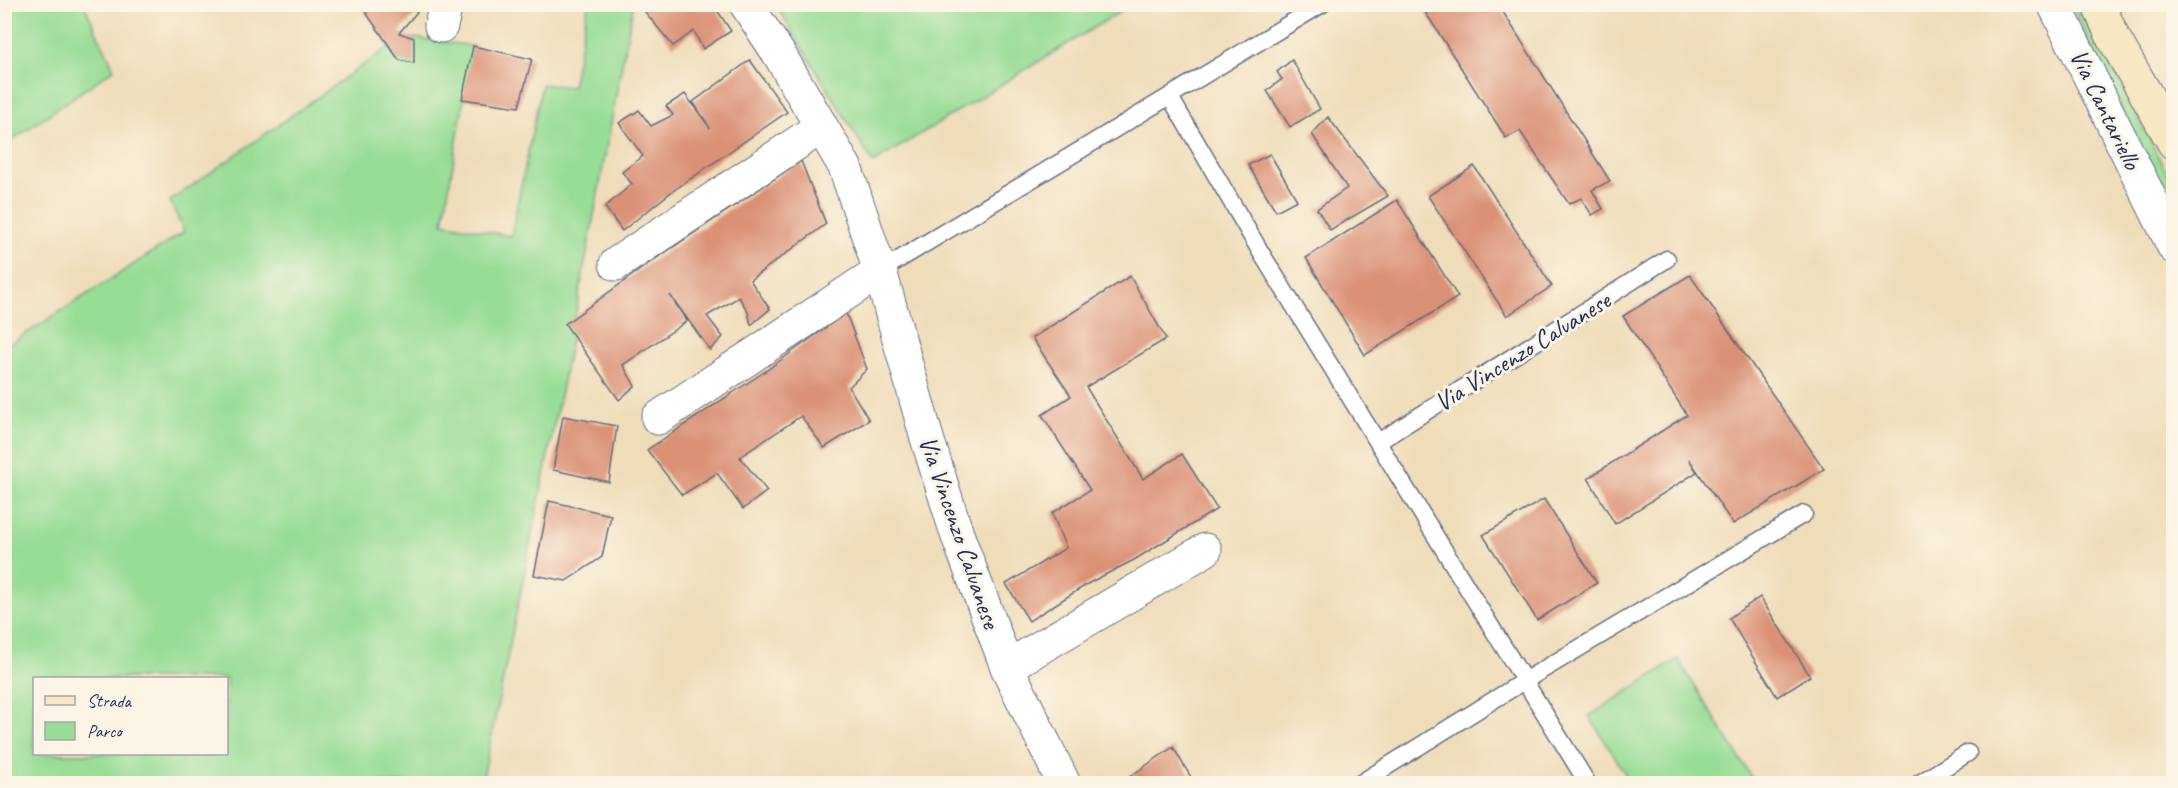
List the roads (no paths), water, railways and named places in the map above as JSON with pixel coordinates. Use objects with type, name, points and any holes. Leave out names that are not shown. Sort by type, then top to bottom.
[{"type":"main road","points":[[2098,4],[2113,38],[2174,142]]},
{"type":"street","name":"Via Vincenzo Calvanese","points":[[746,4],[779,54],[845,167],[880,271],[926,435],[954,523],[1007,667],[1065,783]]},
{"type":"street","name":"Via Cantariello","points":[[2054,4],[2174,247]]},
{"type":"street","points":[[616,264],[821,127]]},
{"type":"street","points":[[658,418],[880,271]]},
{"type":"street","points":[[1007,667],[1205,550]]},
{"type":"lane","points":[[880,271],[1322,4]]},
{"type":"lane","points":[[1170,97],[1263,256],[1588,783]]},
{"type":"lane","name":"Via Vincenzo Calvanese","points":[[1378,442],[1667,260]]},
{"type":"lane","points":[[1359,783],[1524,681],[1804,514]]},
{"type":"lane","points":[[1918,783],[1968,753]]}]
